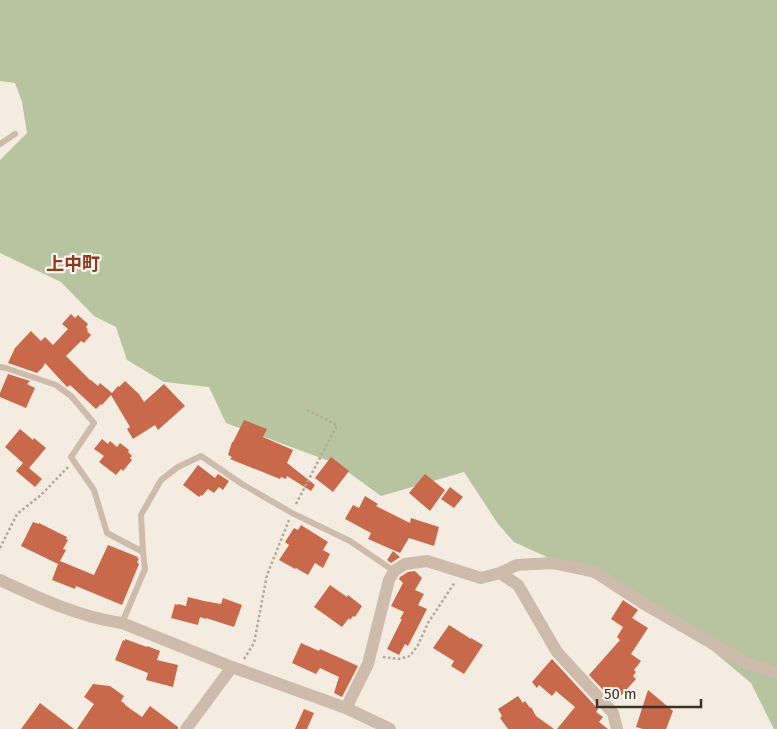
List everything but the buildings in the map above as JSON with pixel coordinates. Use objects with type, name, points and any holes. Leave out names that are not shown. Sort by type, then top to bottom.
[{"type":"street","points":[[346,708],[368,664],[389,580],[394,571],[405,564],[427,561],[481,578],[500,573],[517,565],[552,563],[595,572],[641,602],[746,663],[777,673]]},
{"type":"street","points":[[500,573],[518,585],[557,652],[614,713],[617,729]]},
{"type":"street","points":[[0,580],[56,606],[108,621],[122,623],[235,668],[346,708],[390,729]]},
{"type":"street","points":[[186,729],[235,668]]},
{"type":"lane","points":[[0,144],[15,134]]},
{"type":"lane","points":[[0,367],[56,385],[71,396],[94,423],[71,457],[94,490],[107,533],[143,552]]},
{"type":"lane","points":[[122,623],[145,570],[141,515],[161,480],[178,467],[201,456],[242,484],[292,513],[350,540],[394,571]]},
{"type":"path","points":[[235,668],[254,642],[267,575],[292,513],[337,425],[307,410]]},
{"type":"path","points":[[0,548],[17,514],[41,495],[74,461]]},
{"type":"path","points":[[370,655],[399,660],[410,656],[461,572]]},
{"type":"green space","points":[[0,0],[777,0],[777,729],[774,729],[751,683],[665,611],[514,542],[498,524],[464,472],[381,496],[337,464],[226,423],[209,387],[164,382],[127,360],[116,327],[94,316],[61,282],[0,253],[0,160],[27,133],[22,102],[15,83],[0,81]]},
{"type":"district","name":"上中町","points":[[73,264]]}]
